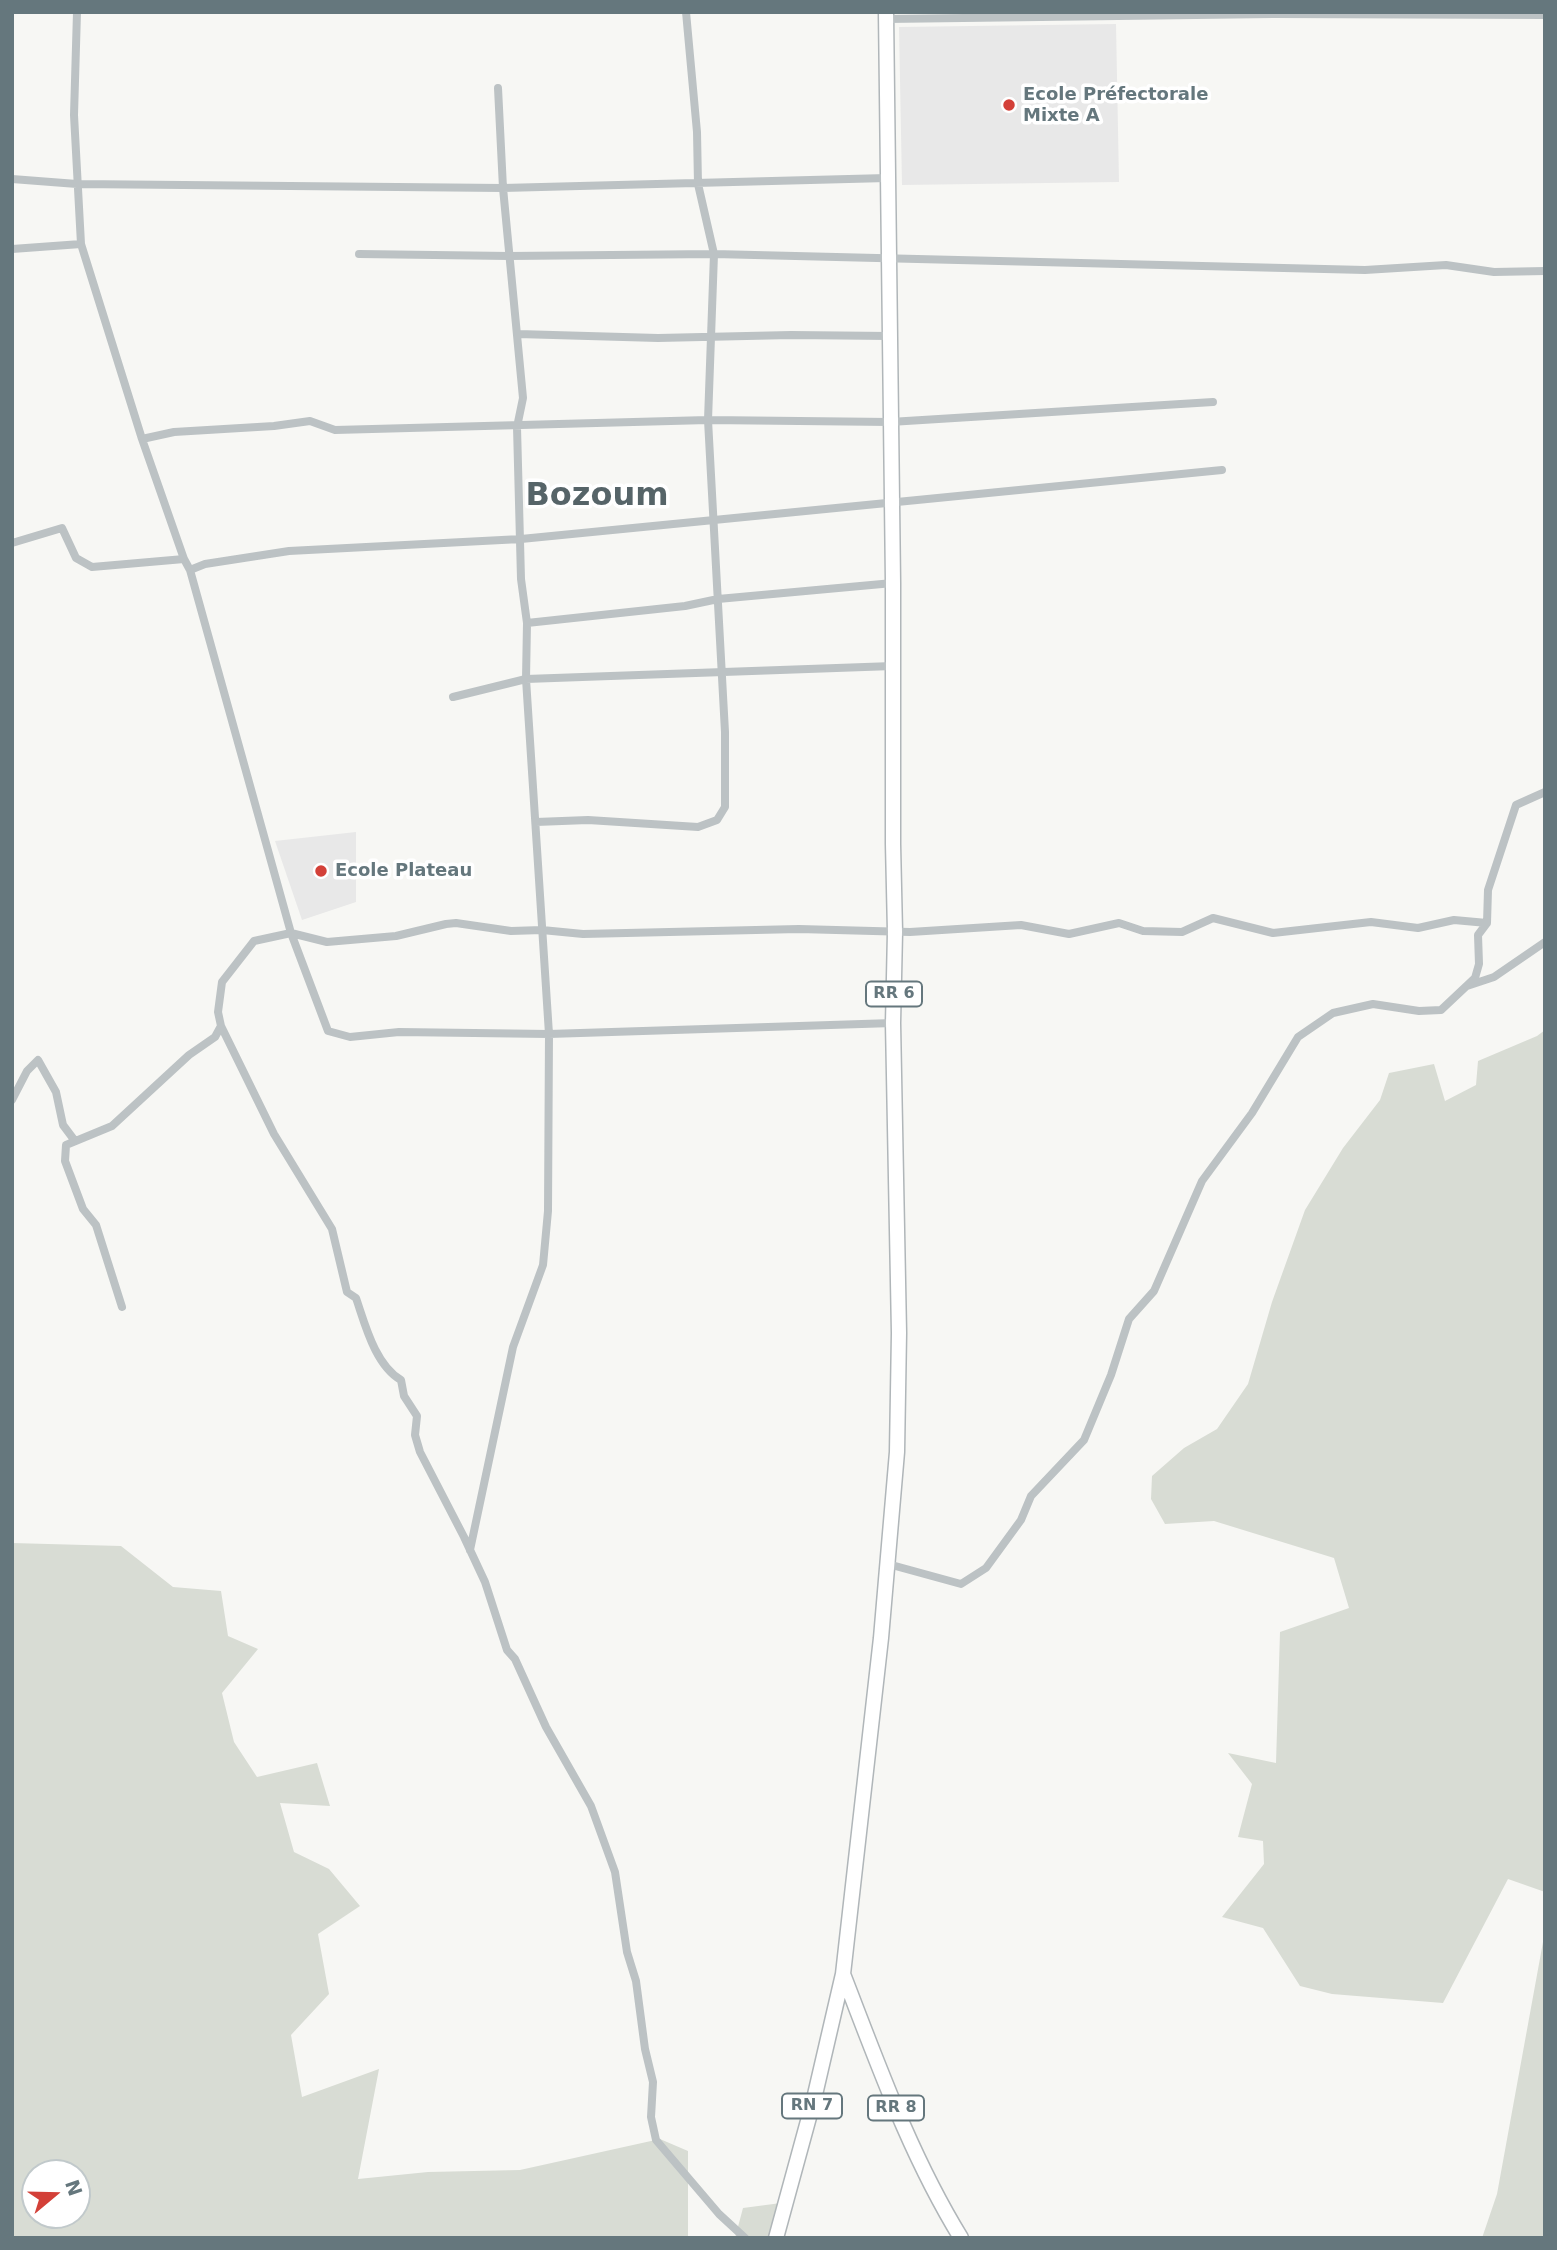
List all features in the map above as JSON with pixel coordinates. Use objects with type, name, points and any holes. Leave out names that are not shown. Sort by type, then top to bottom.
[{"type":"main road","name":"RR 6","points":[[843,1974],[888,1564],[897,1452],[899,1334],[893,1023],[893,583],[886,15]]},
{"type":"main road","name":"RN 7","points":[[776,2238],[814,2099],[843,1974]]},
{"type":"main road","name":"RR 8","points":[[843,1974],[912,2149],[942,2208],[961,2238]]},
{"type":"street","points":[[77,12],[74,115],[81,244],[142,439],[190,570],[291,933],[328,1031],[349,1037],[399,1032],[549,1034],[893,1023]]},
{"type":"street","points":[[536,822],[588,820],[698,827],[717,820],[725,807],[722,673],[708,420],[714,254],[698,184],[697,132],[686,12]]},
{"type":"street","points":[[886,15],[1545,15]]},
{"type":"street","points":[[470,1550],[513,1347],[539,1277],[545,1251],[550,1129],[549,1034],[526,679],[527,623],[521,579],[517,427],[523,398],[503,188],[498,88]]},
{"type":"street","points":[[12,179],[77,184],[503,188],[887,178]]},
{"type":"street","points":[[12,249],[81,244]]},
{"type":"street","points":[[359,254],[714,254],[1365,270],[1446,265],[1494,272],[1545,271]]},
{"type":"street","points":[[518,334],[658,338],[712,335],[890,336]]},
{"type":"street","points":[[142,439],[174,432],[310,421],[335,430],[708,420],[890,422],[1213,402]]},
{"type":"street","points":[[190,570],[205,564],[289,551],[521,540],[1222,470]]},
{"type":"street","points":[[12,543],[62,528],[76,558],[92,567],[184,559]]},
{"type":"street","points":[[527,623],[685,606],[718,599],[893,583]]},
{"type":"street","points":[[453,697],[526,679],[893,666]]},
{"type":"street","points":[[888,1564],[961,1584],[986,1567],[1021,1520],[1031,1496],[1084,1440],[1111,1375],[1129,1319],[1154,1291],[1202,1181],[1252,1113],[1298,1037],[1333,1013],[1373,1004],[1419,1011],[1441,1010],[1475,978],[1479,964],[1478,935],[1487,923],[1488,890],[1516,805],[1545,792]]},
{"type":"street","points":[[745,2238],[719,2214],[656,2140],[651,2117],[653,2082],[645,2049],[636,1981],[627,1952],[615,1872],[590,1806],[546,1727],[516,1658],[507,1650],[485,1582],[420,1452],[415,1434],[417,1416],[404,1396],[401,1380],[394,1376],[381,1359],[367,1335],[356,1298],[347,1292],[332,1229],[274,1134],[221,1026],[218,1012],[222,982],[254,941],[291,933],[327,942],[396,936],[446,924],[469,924],[511,931],[542,930],[583,934],[799,929],[895,932],[1021,925],[1069,934],[1119,923],[1143,932],[1182,932],[1213,918],[1273,933],[1371,922],[1418,929],[1454,920],[1487,923]]},
{"type":"street","points":[[1464,987],[1494,977],[1545,942]]},
{"type":"street","points":[[122,1307],[96,1226],[83,1209],[65,1161],[66,1145],[112,1126],[189,1055],[215,1037],[221,1026]]},
{"type":"street","points":[[12,1100],[27,1071],[38,1059],[56,1092],[63,1125],[75,1142]]},
{"type":"shaded area","name":"Ecole Préfectorale Mixte A","points":[[1116,24],[1119,182],[902,185],[899,27]]},
{"type":"shaded area","name":"Ecole Plateau","points":[[356,832],[356,902],[302,920],[275,841]]},
{"type":"shaded area","points":[[1545,1030],[1545,1892],[1508,1879],[1443,2003],[1332,1994],[1300,1986],[1263,1928],[1222,1917],[1264,1864],[1263,1841],[1238,1837],[1252,1784],[1228,1753],[1276,1763],[1280,1632],[1349,1608],[1334,1558],[1214,1521],[1165,1524],[1151,1499],[1152,1476],[1184,1448],[1217,1429],[1248,1384],[1272,1302],[1305,1210],[1343,1148],[1380,1100],[1389,1073],[1434,1064],[1445,1101],[1476,1085],[1478,1061]]},
{"type":"shaded area","points":[[12,1543],[121,1546],[173,1587],[221,1591],[228,1636],[258,1649],[222,1693],[234,1742],[257,1777],[317,1763],[330,1806],[280,1803],[294,1852],[329,1869],[360,1906],[318,1934],[329,1994],[291,2035],[302,2097],[379,2069],[358,2179],[428,2172],[520,2170],[660,2139],[688,2151],[688,2238],[12,2238]]},
{"type":"shaded area","points":[[1545,1931],[1545,2238],[1482,2238],[1497,2194]]},
{"type":"shaded area","points":[[781,2203],[780,2238],[735,2238],[743,2208]]},
{"type":"place","name":"Ecole Préfectorale Mixte A","points":[[1009,105]]},
{"type":"place","name":"Ecole Plateau","points":[[321,871]]},
{"type":"district","name":"Bozoum","points":[[597,497]]}]
